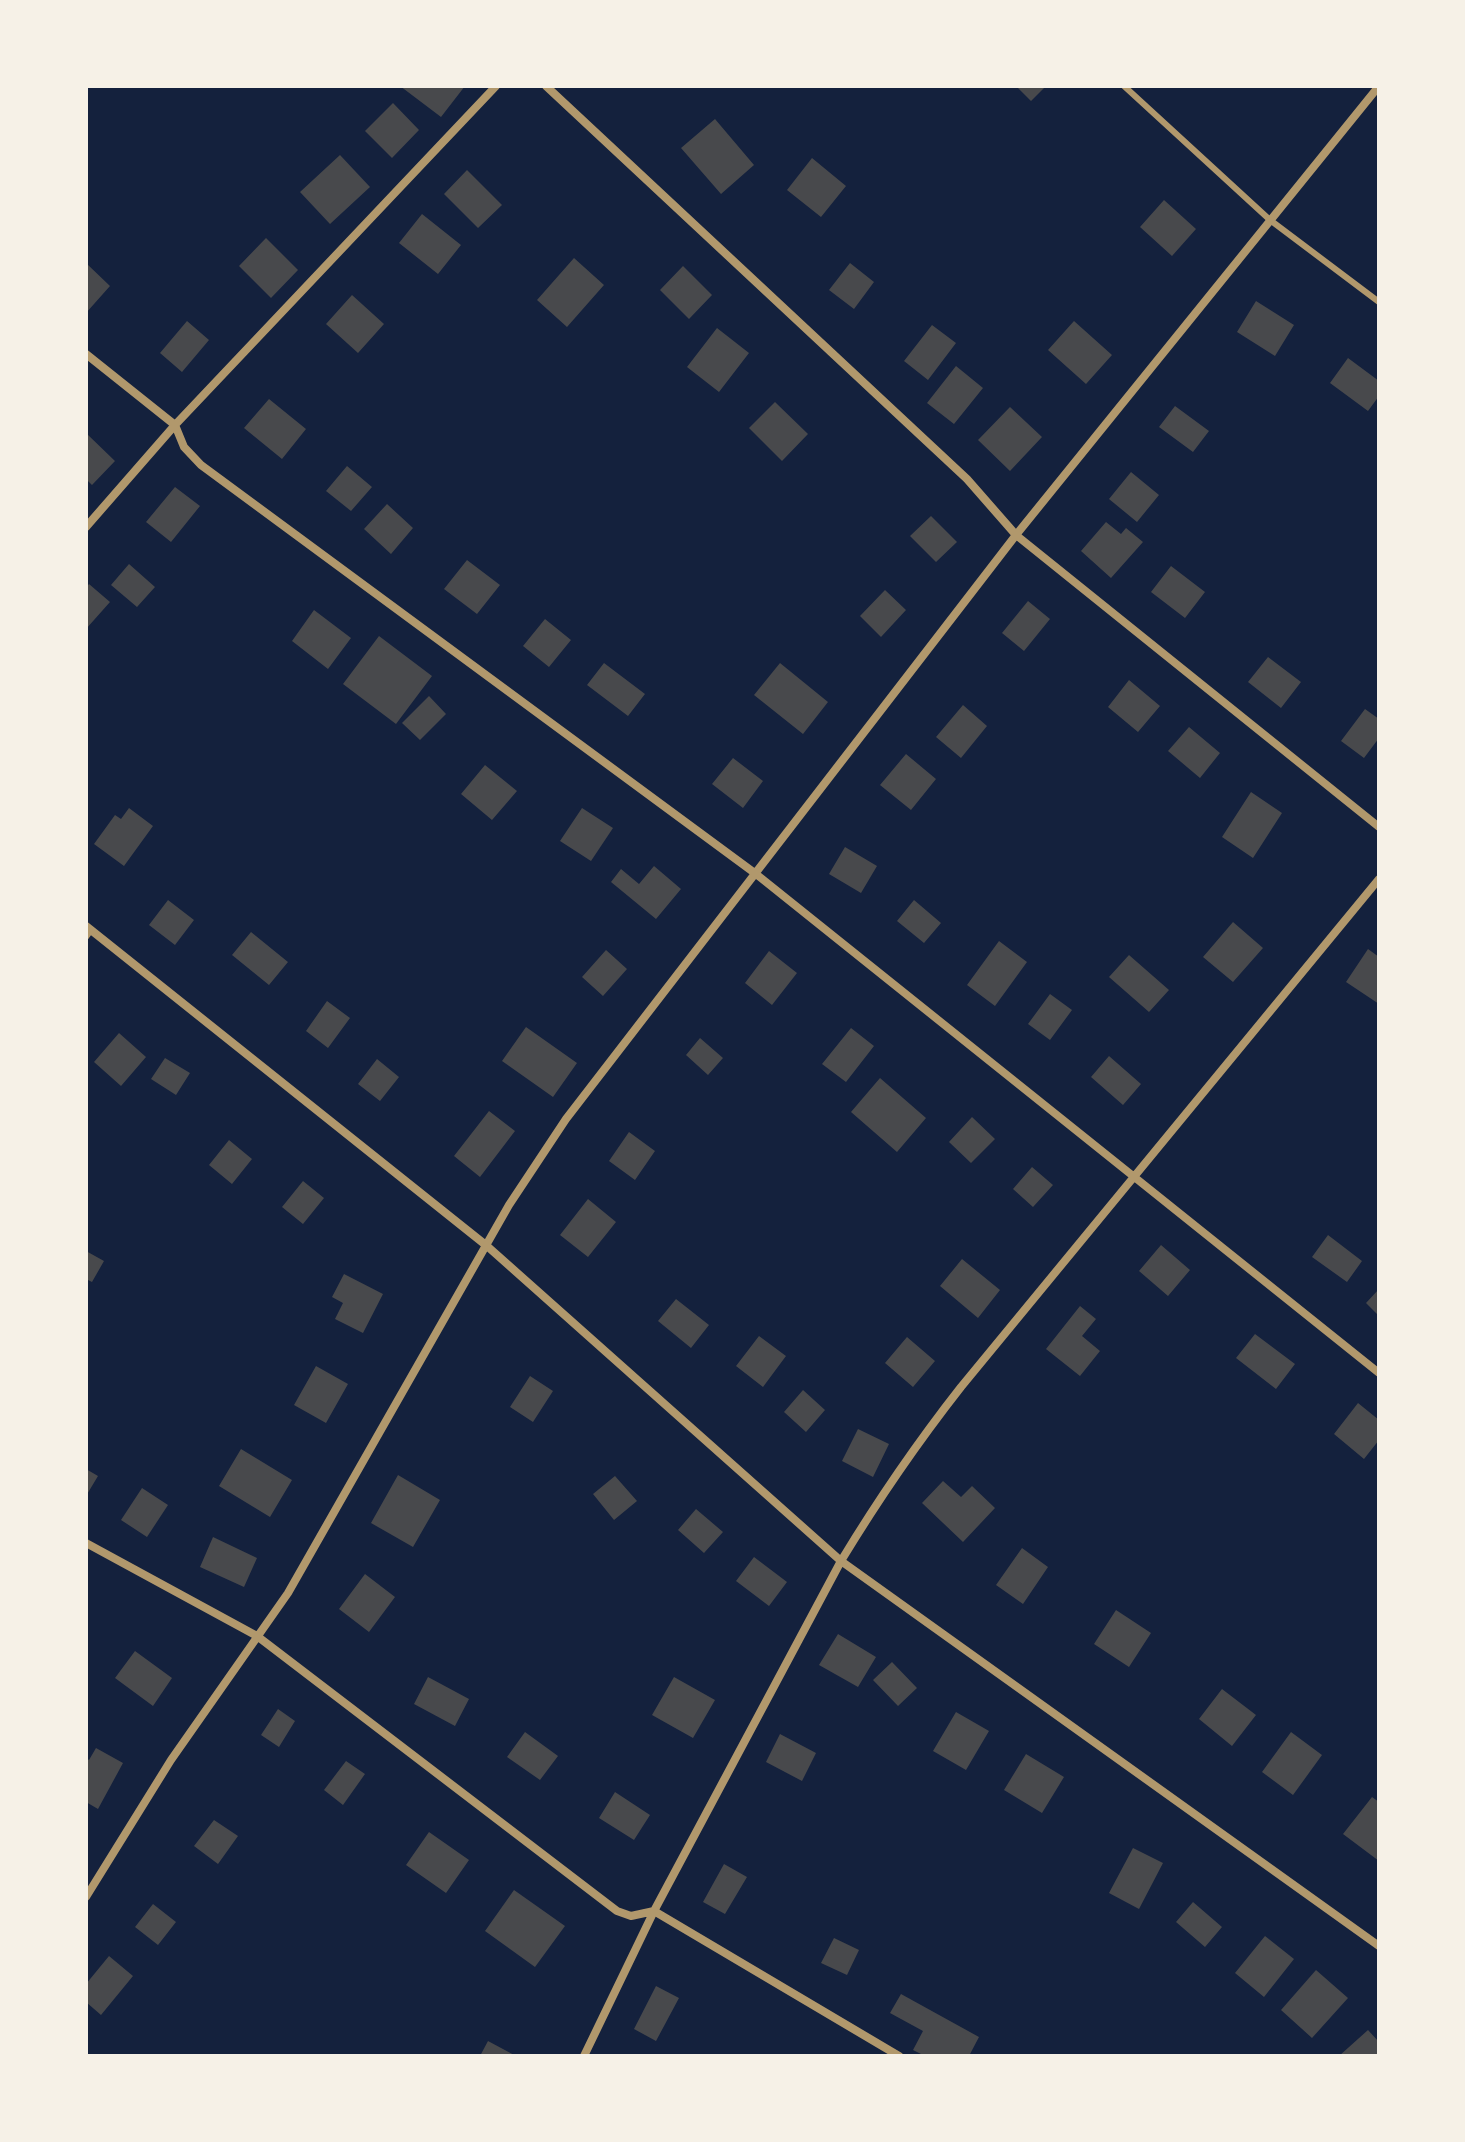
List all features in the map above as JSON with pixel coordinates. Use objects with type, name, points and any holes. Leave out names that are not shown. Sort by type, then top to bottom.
[{"type":"street","points":[[86,527],[175,425],[496,86]]},
{"type":"street","points":[[546,86],[967,479],[1016,535],[1379,827]]},
{"type":"street","points":[[86,1897],[171,1760],[288,1593],[523,1183],[566,1119],[1016,535],[1379,86]]},
{"type":"street","points":[[86,354],[175,425],[184,447],[201,465],[756,874],[1379,1373]]},
{"type":"street","points":[[584,2056],[654,1911],[841,1561],[871,1511],[929,1428],[1132,1176],[1379,879]]},
{"type":"street","points":[[88,931],[487,1246],[841,1561],[1379,1946]]},
{"type":"street","points":[[86,1543],[257,1636],[617,1911],[631,1916],[654,1911],[899,2056]]},
{"type":"lane","points":[[1124,86],[1270,220],[1379,302]]},
{"type":"building","points":[[400,86],[465,86],[441,117]]},
{"type":"building","points":[[1016,86],[1046,86],[1031,101]]},
{"type":"building","points":[[393,103],[419,130],[392,158],[365,131]]},
{"type":"building","points":[[715,119],[754,165],[721,194],[681,148]]},
{"type":"building","points":[[340,155],[370,187],[330,224],[300,192]]},
{"type":"building","points":[[812,158],[846,186],[821,217],[787,190]]},
{"type":"building","points":[[467,170],[502,205],[478,228],[444,194]]},
{"type":"building","points":[[1164,200],[1196,229],[1172,256],[1140,227]]},
{"type":"building","points":[[422,214],[461,245],[438,274],[399,243]]},
{"type":"building","points":[[266,238],[298,270],[271,298],[239,266]]},
{"type":"building","points":[[574,258],[604,285],[567,327],[537,300]]},
{"type":"building","points":[[86,263],[110,286],[86,313]]},
{"type":"building","points":[[850,263],[874,282],[854,309],[829,290]]},
{"type":"building","points":[[683,266],[712,295],[689,319],[660,290]]},
{"type":"building","points":[[352,295],[384,324],[358,353],[326,324]]},
{"type":"building","points":[[1256,301],[1294,325],[1275,356],[1237,332]]},
{"type":"building","points":[[187,321],[209,340],[182,372],[160,353]]},
{"type":"building","points":[[1074,321],[1112,355],[1086,384],[1048,350]]},
{"type":"building","points":[[932,325],[956,343],[928,380],[904,361]]},
{"type":"building","points":[[717,328],[749,353],[719,392],[687,367]]},
{"type":"building","points":[[1348,358],[1379,381],[1379,396],[1368,411],[1330,383]]},
{"type":"building","points":[[956,366],[983,388],[954,424],[927,403]]},
{"type":"building","points":[[269,399],[306,429],[282,459],[244,428]]},
{"type":"building","points":[[775,402],[808,434],[782,461],[749,428]]},
{"type":"building","points":[[1175,406],[1209,431],[1193,452],[1159,427]]},
{"type":"building","points":[[1010,407],[1042,437],[1010,471],[978,440]]},
{"type":"building","points":[[86,433],[115,461],[92,485],[86,479]]},
{"type":"building","points":[[347,466],[372,487],[351,511],[326,491]]},
{"type":"building","points":[[1131,472],[1159,495],[1137,522],[1109,499]]},
{"type":"building","points":[[175,487],[200,506],[171,542],[146,522]]},
{"type":"building","points":[[387,504],[413,528],[391,554],[364,529]]},
{"type":"building","points":[[931,516],[957,542],[936,562],[910,536]]},
{"type":"building","points":[[1106,522],[1121,534],[1126,528],[1143,542],[1111,578],[1081,551]]},
{"type":"building","points":[[467,560],[500,585],[477,614],[444,589]]},
{"type":"building","points":[[129,564],[155,587],[137,607],[111,585]]},
{"type":"building","points":[[1171,566],[1205,592],[1185,618],[1151,592]]},
{"type":"building","points":[[89,584],[110,602],[86,629],[86,588]]},
{"type":"building","points":[[885,590],[906,610],[881,637],[860,616]]},
{"type":"building","points":[[1028,601],[1050,619],[1024,651],[1002,633]]},
{"type":"building","points":[[314,610],[351,638],[328,669],[292,641]]},
{"type":"building","points":[[545,619],[571,640],[549,667],[523,646]]},
{"type":"building","points":[[379,636],[432,676],[396,724],[343,684]]},
{"type":"building","points":[[1268,657],[1301,682],[1281,708],[1248,682]]},
{"type":"building","points":[[604,663],[645,694],[628,716],[587,685]]},
{"type":"building","points":[[780,663],[828,702],[803,734],[754,695]]},
{"type":"building","points":[[1129,680],[1160,706],[1138,732],[1108,707]]},
{"type":"building","points":[[429,696],[446,714],[420,740],[402,723]]},
{"type":"building","points":[[963,705],[987,726],[961,758],[936,737]]},
{"type":"building","points":[[1365,709],[1379,719],[1379,738],[1364,758],[1341,741]]},
{"type":"building","points":[[1189,727],[1220,753],[1200,778],[1168,751]]},
{"type":"building","points":[[906,754],[936,779],[911,810],[880,785]]},
{"type":"building","points":[[733,758],[763,781],[743,808],[712,784]]},
{"type":"building","points":[[485,765],[517,791],[492,820],[461,794]]},
{"type":"building","points":[[1251,792],[1282,813],[1253,858],[1222,837]]},
{"type":"building","points":[[129,808],[153,826],[124,866],[94,844],[115,815],[121,819]]},
{"type":"building","points":[[582,808],[613,828],[591,861],[560,841]]},
{"type":"building","points":[[845,847],[877,866],[861,893],[829,874]]},
{"type":"building","points":[[654,866],[681,889],[656,919],[611,882],[621,869],[639,884]]},
{"type":"building","points":[[168,900],[194,920],[175,945],[149,925]]},
{"type":"building","points":[[914,900],[941,923],[924,943],[897,921]]},
{"type":"building","points":[[1233,922],[1263,948],[1233,982],[1203,957]]},
{"type":"building","points":[[251,932],[288,962],[269,985],[232,955]]},
{"type":"building","points":[[999,941],[1027,962],[995,1006],[967,985]]},
{"type":"building","points":[[1368,949],[1379,957],[1379,1004],[1346,982]]},
{"type":"building","points":[[606,950],[627,969],[603,996],[582,977]]},
{"type":"building","points":[[769,951],[797,973],[772,1005],[745,983]]},
{"type":"building","points":[[1129,955],[1169,990],[1149,1012],[1109,977]]},
{"type":"building","points":[[1050,994],[1072,1010],[1050,1040],[1028,1024]]},
{"type":"building","points":[[327,1001],[350,1018],[328,1048],[306,1031]]},
{"type":"building","points":[[526,1027],[577,1063],[553,1097],[502,1061]]},
{"type":"building","points":[[851,1028],[874,1046],[846,1082],[822,1064]]},
{"type":"building","points":[[119,1033],[146,1057],[121,1086],[94,1062]]},
{"type":"building","points":[[700,1038],[723,1058],[708,1075],[686,1055]]},
{"type":"building","points":[[1109,1056],[1141,1084],[1123,1105],[1091,1077]]},
{"type":"building","points":[[165,1058],[190,1073],[176,1095],[151,1079]]},
{"type":"building","points":[[377,1059],[399,1077],[380,1101],[358,1084]]},
{"type":"building","points":[[880,1078],[926,1118],[897,1152],[851,1112]]},
{"type":"building","points":[[489,1111],[515,1131],[480,1177],[454,1156]]},
{"type":"building","points":[[972,1117],[995,1139],[971,1163],[949,1142]]},
{"type":"building","points":[[629,1132],[655,1151],[635,1180],[609,1161]]},
{"type":"building","points":[[229,1140],[252,1159],[232,1184],[209,1165]]},
{"type":"building","points":[[1032,1167],[1053,1185],[1033,1207],[1013,1189]]},
{"type":"building","points":[[303,1181],[324,1198],[303,1224],[282,1207]]},
{"type":"building","points":[[588,1199],[616,1222],[588,1257],[560,1235]]},
{"type":"building","points":[[1328,1235],[1362,1261],[1347,1282],[1312,1257]]},
{"type":"building","points":[[1161,1245],[1190,1270],[1168,1296],[1139,1271]]},
{"type":"building","points":[[86,1251],[104,1261],[92,1282],[86,1279]]},
{"type":"building","points":[[962,1259],[1000,1290],[978,1318],[940,1286]]},
{"type":"building","points":[[344,1274],[383,1294],[363,1333],[335,1319],[343,1303],[332,1297]]},
{"type":"building","points":[[1379,1289],[1379,1316],[1366,1303]]},
{"type":"building","points":[[676,1299],[709,1325],[691,1348],[658,1321]]},
{"type":"building","points":[[1080,1306],[1096,1319],[1082,1336],[1100,1351],[1080,1376],[1046,1349]]},
{"type":"building","points":[[1255,1334],[1295,1364],[1276,1389],[1236,1358]]},
{"type":"building","points":[[759,1336],[786,1356],[763,1387],[736,1366]]},
{"type":"building","points":[[907,1337],[935,1361],[913,1387],[885,1363]]},
{"type":"building","points":[[316,1366],[348,1384],[326,1423],[294,1405]]},
{"type":"building","points":[[530,1376],[553,1391],[533,1422],[510,1407]]},
{"type":"building","points":[[803,1390],[825,1410],[806,1432],[784,1412]]},
{"type":"building","points":[[1358,1403],[1379,1420],[1379,1440],[1364,1459],[1334,1434]]},
{"type":"building","points":[[858,1429],[889,1444],[873,1477],[842,1461]]},
{"type":"building","points":[[241,1449],[292,1480],[270,1517],[219,1486]]},
{"type":"building","points":[[86,1469],[98,1476],[86,1496]]},
{"type":"building","points":[[398,1475],[440,1500],[413,1547],[371,1523]]},
{"type":"building","points":[[615,1476],[637,1501],[614,1520],[593,1494]]},
{"type":"building","points":[[943,1481],[961,1497],[972,1486],[995,1508],[963,1542],[922,1503]]},
{"type":"building","points":[[142,1488],[168,1505],[147,1537],[121,1520]]},
{"type":"building","points":[[696,1509],[723,1532],[704,1553],[678,1530]]},
{"type":"building","points":[[213,1537],[257,1558],[244,1587],[200,1567]]},
{"type":"building","points":[[1022,1548],[1048,1567],[1023,1604],[996,1585]]},
{"type":"building","points":[[754,1557],[787,1582],[769,1606],[736,1581]]},
{"type":"building","points":[[365,1574],[395,1597],[369,1632],[339,1609]]},
{"type":"building","points":[[1116,1610],[1151,1633],[1129,1667],[1094,1644]]},
{"type":"building","points":[[838,1634],[876,1657],[858,1687],[819,1665]]},
{"type":"building","points":[[135,1651],[172,1678],[153,1706],[115,1678]]},
{"type":"building","points":[[892,1662],[917,1688],[898,1706],[873,1680]]},
{"type":"building","points":[[428,1677],[469,1699],[455,1726],[414,1704]]},
{"type":"building","points":[[674,1677],[715,1700],[693,1738],[652,1715]]},
{"type":"building","points":[[1222,1689],[1256,1715],[1232,1746],[1199,1719]]},
{"type":"building","points":[[278,1709],[295,1721],[279,1747],[261,1735]]},
{"type":"building","points":[[956,1712],[989,1731],[966,1770],[933,1751]]},
{"type":"building","points":[[525,1732],[558,1756],[540,1780],[507,1757]]},
{"type":"building","points":[[1291,1732],[1322,1755],[1293,1795],[1262,1772]]},
{"type":"building","points":[[780,1734],[816,1753],[802,1781],[766,1762]]},
{"type":"building","points":[[96,1748],[123,1763],[98,1809],[86,1802],[86,1758],[89,1760]]},
{"type":"building","points":[[1026,1754],[1064,1777],[1042,1813],[1004,1790]]},
{"type":"building","points":[[346,1761],[365,1774],[343,1805],[324,1790]]},
{"type":"building","points":[[615,1792],[650,1815],[634,1840],[599,1818]]},
{"type":"building","points":[[1372,1797],[1379,1802],[1379,1861],[1343,1834]]},
{"type":"building","points":[[214,1820],[238,1836],[218,1864],[194,1846]]},
{"type":"building","points":[[429,1832],[469,1860],[446,1893],[406,1865]]},
{"type":"building","points":[[1133,1848],[1163,1863],[1139,1909],[1109,1893]]},
{"type":"building","points":[[724,1864],[747,1877],[725,1914],[703,1902]]},
{"type":"building","points":[[514,1890],[565,1926],[535,1967],[485,1931]]},
{"type":"building","points":[[1193,1902],[1222,1927],[1205,1947],[1176,1922]]},
{"type":"building","points":[[153,1904],[176,1922],[158,1945],[135,1927]]},
{"type":"building","points":[[1265,1936],[1294,1959],[1264,1997],[1235,1973]]},
{"type":"building","points":[[834,1938],[859,1950],[847,1975],[821,1963]]},
{"type":"building","points":[[109,1956],[133,1976],[101,2015],[86,2002],[86,1984]]},
{"type":"building","points":[[1316,1970],[1348,1998],[1312,2038],[1281,2010]]},
{"type":"building","points":[[656,1986],[679,1998],[656,2041],[634,2029]]},
{"type":"building","points":[[901,1994],[979,2037],[969,2056],[925,2056],[913,2050],[923,2031],[890,2013]]},
{"type":"building","points":[[1368,2030],[1379,2042],[1379,2056],[1339,2056]]},
{"type":"building","points":[[488,2041],[516,2056],[480,2056]]}]
